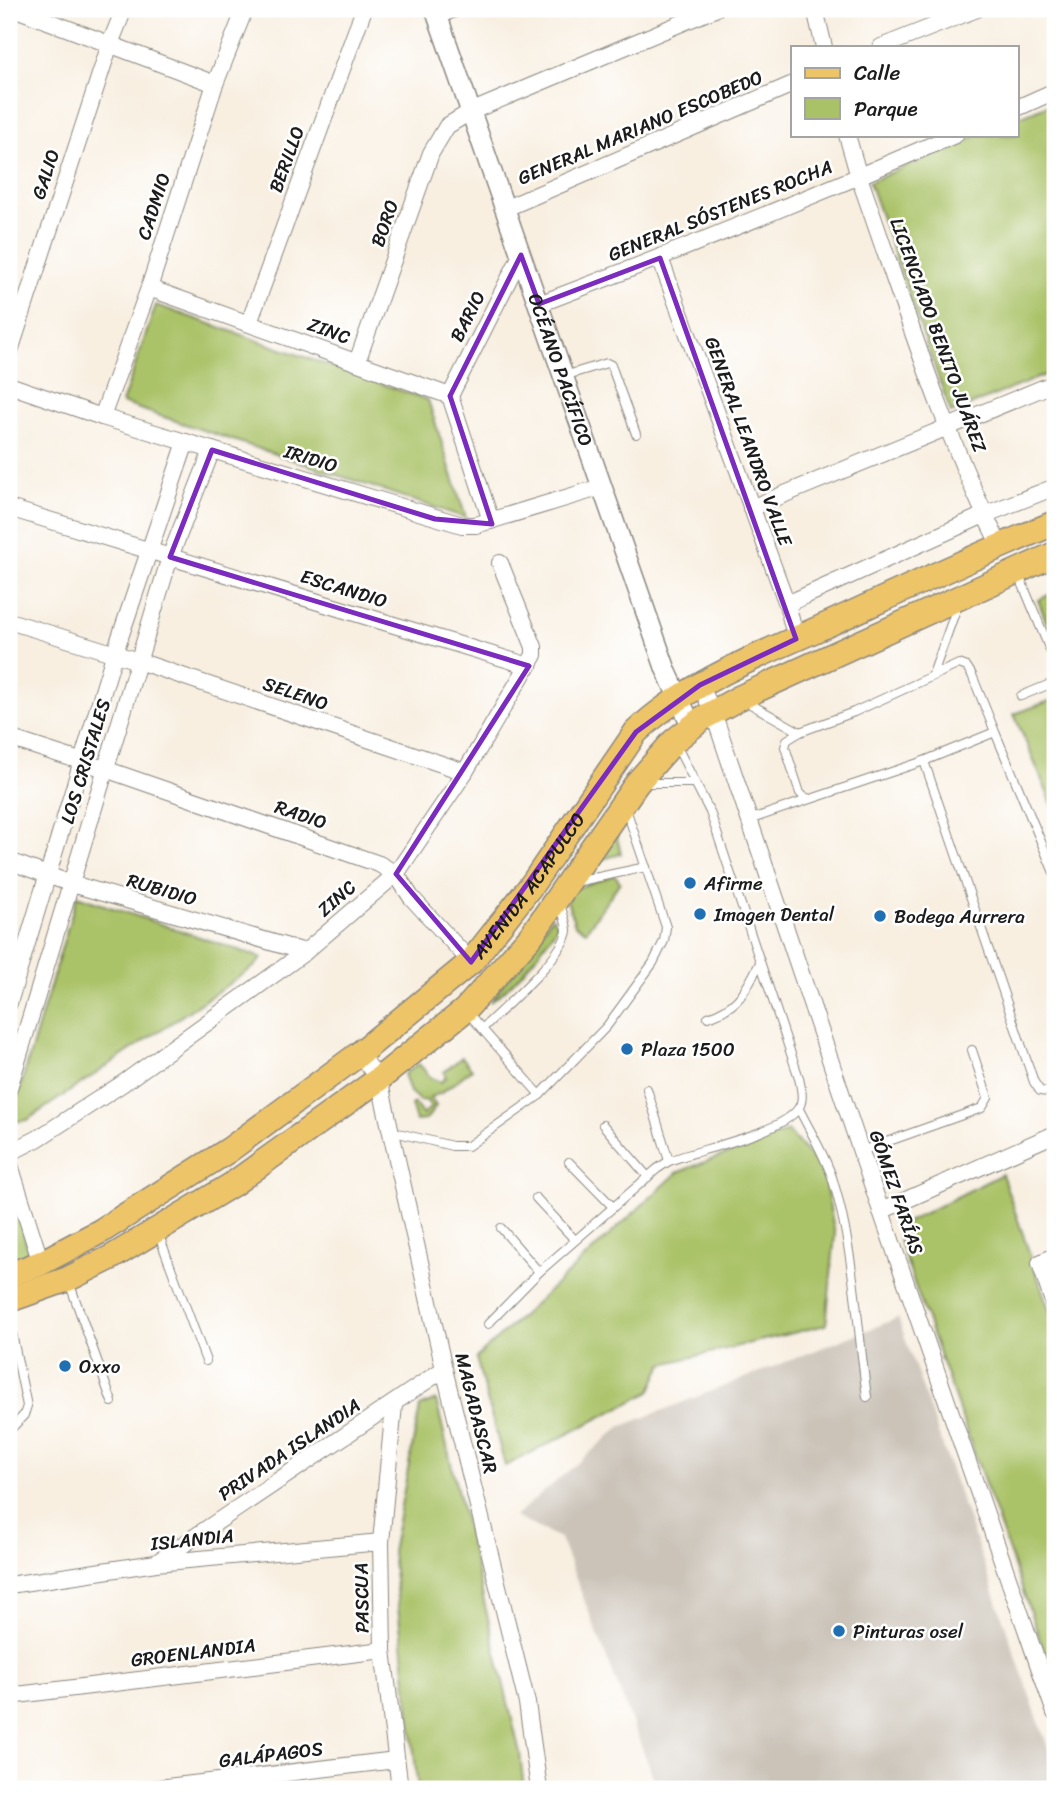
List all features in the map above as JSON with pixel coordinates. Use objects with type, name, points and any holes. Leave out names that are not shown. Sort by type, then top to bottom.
[{"type":"main road","name":"AVENIDA ACAPULCO","points":[[9,1275],[41,1263],[101,1231],[186,1179],[359,1054],[471,962],[533,883],[636,732],[654,715],[700,685],[796,639],[1000,545],[1055,523]]},
{"type":"main road","name":"AVENIDA ACAPULCO","points":[[9,1300],[68,1279],[112,1257],[233,1184],[379,1079],[465,1010],[531,936],[630,792],[683,734],[713,712],[1055,554]]},
{"type":"street","points":[[16,9],[215,84]]},
{"type":"street","name":"GALIO","points":[[9,354],[110,44],[124,9]]},
{"type":"street","name":"CADMIO","points":[[102,417],[149,288],[215,84],[245,9]]},
{"type":"street","name":"BERILLO","points":[[248,323],[364,9]]},
{"type":"street","name":"BORO","points":[[357,362],[430,153],[447,126],[470,112],[715,9]]},
{"type":"street","points":[[815,9],[824,46]]},
{"type":"street","points":[[884,46],[977,9]]},
{"type":"street","name":"OCÉANO PACÍFICO","points":[[442,11],[470,112],[678,698],[683,734]]},
{"type":"street","name":"GENERAL MARIANO ESCOBEDO","points":[[504,209],[791,85]]},
{"type":"street","points":[[1018,108],[1055,91]]},
{"type":"street","name":"LICENCIADO BENITO JUÁREZ","points":[[847,136],[859,177],[948,427],[1000,545]]},
{"type":"street","name":"GENERAL SÓSTENES ROCHA","points":[[538,304],[660,258],[953,136]]},
{"type":"street","name":"BARIO","points":[[450,396],[521,255]]},
{"type":"street","name":"GENERAL LEANDRO VALLE","points":[[660,258],[787,604],[796,639]]},
{"type":"street","name":"ZINC","points":[[149,288],[450,396]]},
{"type":"street","points":[[751,508],[1055,383]]},
{"type":"street","name":"IRIDIO","points":[[9,385],[102,417],[462,525],[491,521],[602,487]]},
{"type":"street","points":[[450,396],[491,521]]},
{"type":"street","name":"LOS CRISTALES","points":[[9,1003],[80,762],[186,442]]},
{"type":"street","name":"LOS CRISTALES","points":[[9,1088],[170,557],[212,450]]},
{"type":"street","points":[[787,604],[1055,487]]},
{"type":"street","name":"ESCANDIO","points":[[9,508],[529,666]]},
{"type":"street","points":[[500,563],[534,647],[529,666]]},
{"type":"street","name":"SELENO","points":[[9,621],[138,661],[464,772]]},
{"type":"street","name":"ZINC","points":[[9,1153],[37,1139],[122,1084],[305,952],[396,874],[464,772],[529,666]]},
{"type":"street","name":"GÓMEZ FARÍAS","points":[[700,685],[713,712],[881,1211],[1055,1713]]},
{"type":"street","name":"RADIO","points":[[9,738],[363,857],[396,874],[411,897],[471,962]]},
{"type":"street","name":"RUBIDIO","points":[[9,861],[69,883],[305,952]]},
{"type":"street","name":"MAGADASCAR","points":[[359,1054],[379,1079],[444,1369],[527,1703],[539,1789]]},
{"type":"street","points":[[881,1211],[1055,1134]]},
{"type":"street","points":[[9,1162],[41,1263]]},
{"type":"street","points":[[1048,1259],[1055,1308]]},
{"type":"street","name":"PRIVADA ISLANDIA","points":[[156,1563],[444,1369]]},
{"type":"street","name":"PASCUA","points":[[394,1405],[381,1542],[383,1650],[400,1789]]},
{"type":"street","name":"ISLANDIA","points":[[9,1585],[156,1563],[381,1542]]},
{"type":"street","name":"GROENLANDIA","points":[[9,1696],[383,1650]]},
{"type":"street","name":"GALÁPAGOS","points":[[150,1789],[396,1760]]},
{"type":"lane","points":[[564,376],[607,363],[611,365],[636,434]]},
{"type":"lane","points":[[1017,570],[1055,662]]},
{"type":"lane","points":[[933,674],[960,596]]},
{"type":"lane","points":[[811,799],[800,793],[785,747],[787,740],[959,664],[967,667],[972,675],[1055,875]]},
{"type":"lane","points":[[1021,696],[1055,682]]},
{"type":"lane","points":[[739,698],[800,732]]},
{"type":"lane","points":[[749,820],[924,761],[995,732]]},
{"type":"lane","points":[[488,1324],[539,1272],[669,1161],[762,1131],[786,1120],[799,1109],[802,1097],[799,1079],[710,812],[694,783],[683,734]]},
{"type":"lane","points":[[924,761],[1030,1073],[1040,1090],[1055,1090]]},
{"type":"lane","points":[[390,1131],[452,1146],[468,1146],[540,1095],[607,1026],[653,963],[664,941],[666,927],[646,867],[630,792],[694,783]]},
{"type":"lane","points":[[482,1028],[549,962],[563,941],[567,931],[564,891],[646,867]]},
{"type":"lane","points":[[708,1017],[727,1011],[733,1005],[760,963]]},
{"type":"lane","points":[[465,1010],[540,1095]]},
{"type":"lane","points":[[861,1151],[982,1108],[988,1098],[972,1050]]},
{"type":"lane","points":[[647,1089],[669,1161]]},
{"type":"lane","points":[[799,1109],[831,1174],[841,1211],[867,1397]]},
{"type":"lane","points":[[604,1125],[648,1177]]},
{"type":"lane","points":[[569,1162],[613,1207]]},
{"type":"lane","points":[[536,1198],[575,1240]]},
{"type":"lane","points":[[501,1228],[539,1272]]},
{"type":"lane","points":[[157,1230],[206,1361]]},
{"type":"lane","points":[[68,1279],[112,1402]]},
{"type":"lane","points":[[9,1318],[27,1406],[24,1415],[9,1431]]},
{"type":"highlighted area","points":[[521,255],[539,304],[660,258],[796,639],[700,685],[636,732],[471,962],[396,874],[529,666],[170,557],[212,450],[435,519],[492,524],[450,396]]},
{"type":"shaded area","points":[[898,1318],[1055,1768],[1055,1789],[658,1789],[560,1538],[514,1517],[620,1427]]},
{"type":"green space","points":[[1055,102],[1055,371],[951,413],[869,182],[977,136],[1018,136],[1018,118]]},
{"type":"green space","points":[[156,305],[428,400],[466,518],[122,403]]},
{"type":"green space","points":[[1055,592],[1055,645],[1038,600]]},
{"type":"green space","points":[[1055,699],[1055,811],[1014,714]]},
{"type":"green space","points":[[613,821],[621,854],[588,863]]},
{"type":"green space","points":[[615,875],[620,882],[586,931],[575,925],[567,901],[576,888]]},
{"type":"green space","points":[[77,896],[262,958],[254,967],[27,1120],[10,1122]]},
{"type":"green space","points":[[552,917],[558,925],[544,945],[518,977],[490,1002]]},
{"type":"green space","points":[[462,1057],[472,1069],[441,1093],[430,1097],[436,1106],[426,1120],[416,1121],[411,1105],[414,1103],[423,1115],[431,1107],[426,1100],[420,1101],[410,1092],[404,1074],[419,1064],[431,1078],[441,1082],[446,1077],[444,1072]]},
{"type":"green space","points":[[788,1131],[823,1171],[835,1235],[826,1325],[663,1364],[650,1392],[505,1466],[476,1358],[678,1172]]},
{"type":"green space","points":[[1002,1174],[1055,1327],[1055,1682],[900,1243],[899,1231],[905,1223]]},
{"type":"green space","points":[[9,1183],[28,1250],[29,1258],[23,1261],[9,1261]]},
{"type":"green space","points":[[436,1400],[520,1753],[524,1789],[418,1789],[392,1552],[420,1407]]},
{"type":"place","name":"Afirme","points":[[690,883]]},
{"type":"place","name":"Imagen Dental","points":[[700,914]]},
{"type":"place","name":"Bodega Aurrera","points":[[880,916]]},
{"type":"place","name":"Plaza 1500","points":[[627,1049]]},
{"type":"place","name":"Oxxo","points":[[65,1366]]},
{"type":"place","name":"Pinturas osel","points":[[839,1631]]}]
